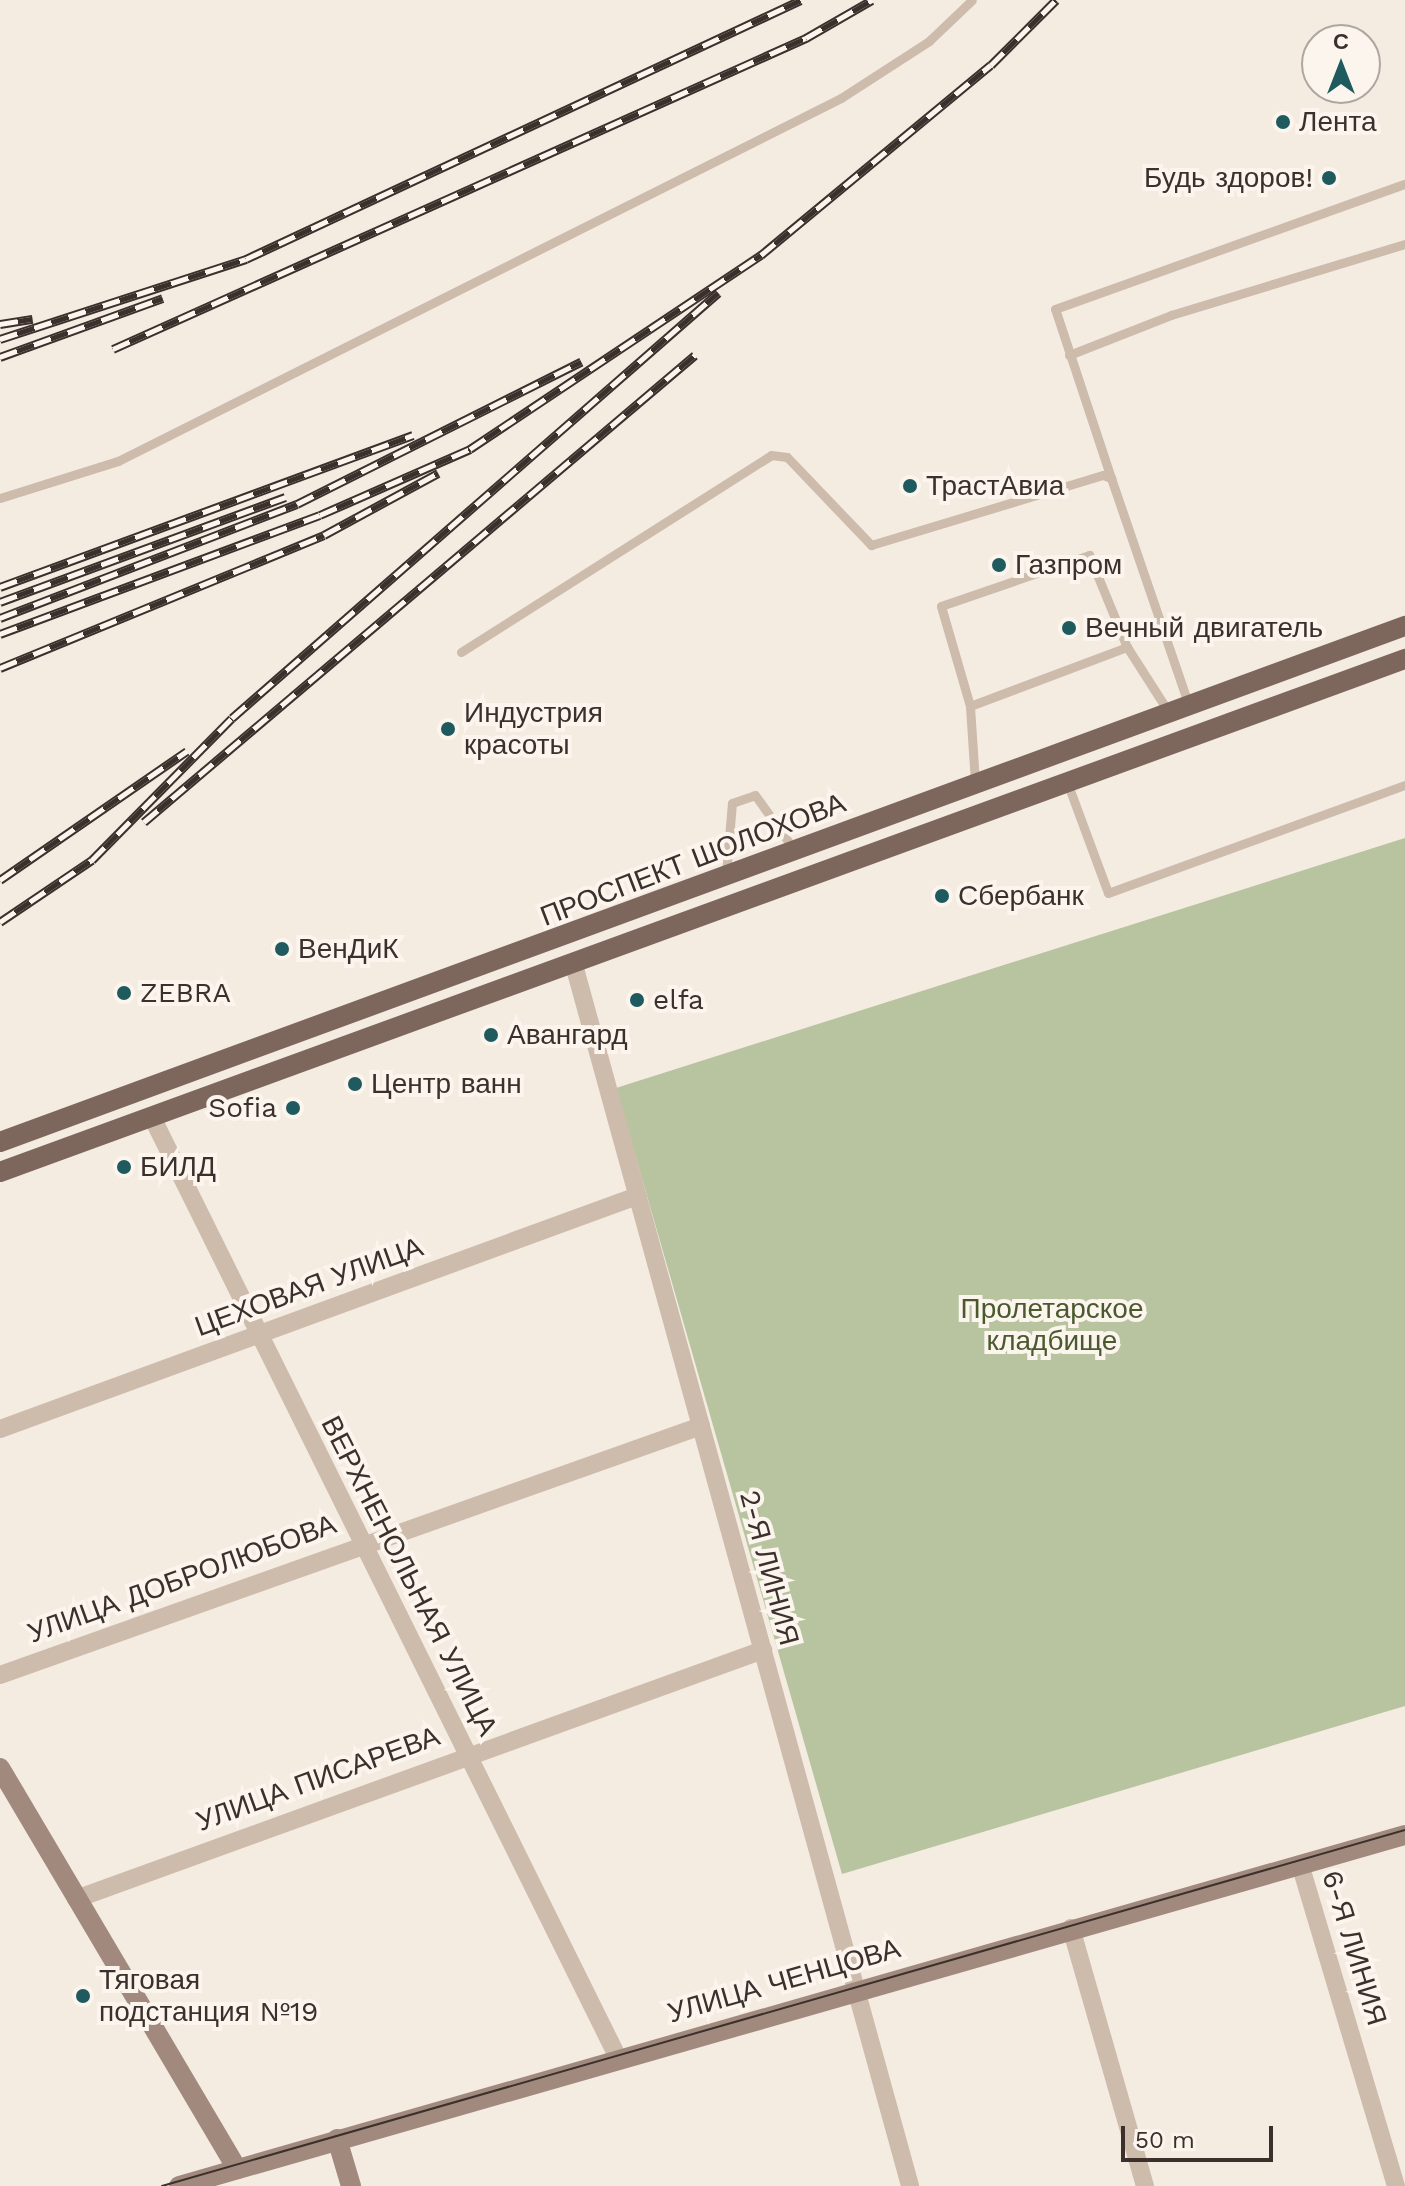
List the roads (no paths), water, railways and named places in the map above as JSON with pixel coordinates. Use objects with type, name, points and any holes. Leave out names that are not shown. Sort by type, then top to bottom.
[{"type":"main road","name":"ПРОСПЕКТ ШОЛОХОВА","points":[[0,1142],[725,877],[1188,703],[1405,626]]},
{"type":"main road","name":"ПРОСПЕКТ ШОЛОХОВА","points":[[0,1172],[574,965],[1405,659]]},
{"type":"street","name":"2-Я ЛИНИЯ","points":[[574,965],[763,1650],[852,1990],[910,2186]]},
{"type":"street","name":"ВЕРХНЕНОЛЬНАЯ УЛИЦА","points":[[152,1117],[618,2058]]},
{"type":"street","name":"ЦЕХОВАЯ УЛИЦА","points":[[0,1429],[637,1196]]},
{"type":"street","name":"УЛИЦА ДОБРОЛЮБОВА","points":[[0,1675],[701,1426]]},
{"type":"street","name":"УЛИЦА ПИСАРЕВА","points":[[76,1899],[467,1754],[763,1650]]},
{"type":"street","points":[[0,1768],[237,2169]]},
{"type":"street","name":"УЛИЦА ЧЕНЦОВА","points":[[179,2186],[852,1990],[1405,1835]]},
{"type":"street","name":"6-Я ЛИНИЯ","points":[[1300,1864],[1396,2186]]},
{"type":"street","points":[[1071,1928],[1145,2186]]},
{"type":"street","points":[[337,2139],[351,2186]]},
{"type":"lane","points":[[0,498],[118,461],[841,98],[929,41],[972,0]]},
{"type":"lane","points":[[1188,703],[1055,309],[1405,184]]},
{"type":"lane","points":[[1069,355],[1171,315],[1405,244]]},
{"type":"lane","points":[[461,652],[771,455],[787,457],[871,545],[1111,478]]},
{"type":"lane","points":[[976,784],[970,706],[941,606],[1089,555],[1127,647],[1168,711]]},
{"type":"lane","points":[[970,706],[1127,647]]},
{"type":"lane","points":[[1067,782],[1108,893],[1405,785]]},
{"type":"lane","points":[[725,877],[732,803],[755,795],[795,851]]},
{"type":"tram line","points":[[162,2186],[1405,1830]]},
{"type":"railway","points":[[0,339],[246,259],[801,0]]},
{"type":"railway","points":[[113,349],[806,38],[872,0]]},
{"type":"railway","points":[[0,634],[320,515],[470,449],[761,255],[991,65],[1056,0]]},
{"type":"railway","points":[[0,922],[92,860],[232,718],[718,293]]},
{"type":"railway","points":[[0,357],[163,298]]},
{"type":"railway","points":[[0,324],[33,319]]},
{"type":"railway","points":[[144,822],[695,355]]},
{"type":"railway","points":[[0,618],[297,504],[581,362]]},
{"type":"railway","points":[[0,587],[413,435]]},
{"type":"railway","points":[[0,668],[324,535],[438,473]]},
{"type":"railway","points":[[0,602],[285,497]]},
{"type":"railway","points":[[0,880],[187,751]]},
{"type":"place","name":"Лента","points":[[1283,122]]},
{"type":"place","name":"Будь здоров!","points":[[1329,178]]},
{"type":"place","name":"ТрастАвиа","points":[[910,486]]},
{"type":"place","name":"Газпром","points":[[999,565]]},
{"type":"place","name":"Вечный двигатель","points":[[1069,628]]},
{"type":"place","name":"Индустрия красоты","points":[[448,729]]},
{"type":"place","name":"Сбербанк","points":[[942,896]]},
{"type":"place","name":"ВенДиК","points":[[282,949]]},
{"type":"place","name":"ZEBRA","points":[[124,993]]},
{"type":"place","name":"elfa","points":[[637,1000]]},
{"type":"place","name":"Авангард","points":[[491,1035]]},
{"type":"place","name":"Центр ванн","points":[[355,1084]]},
{"type":"place","name":"Sofia","points":[[293,1108]]},
{"type":"place","name":"БИЛД","points":[[124,1167]]},
{"type":"place","name":"Тяговая подстанция №19","points":[[83,1996]]},
{"type":"park label","name":"Пролетарское кладбище","points":[[1052,1325]]}]
